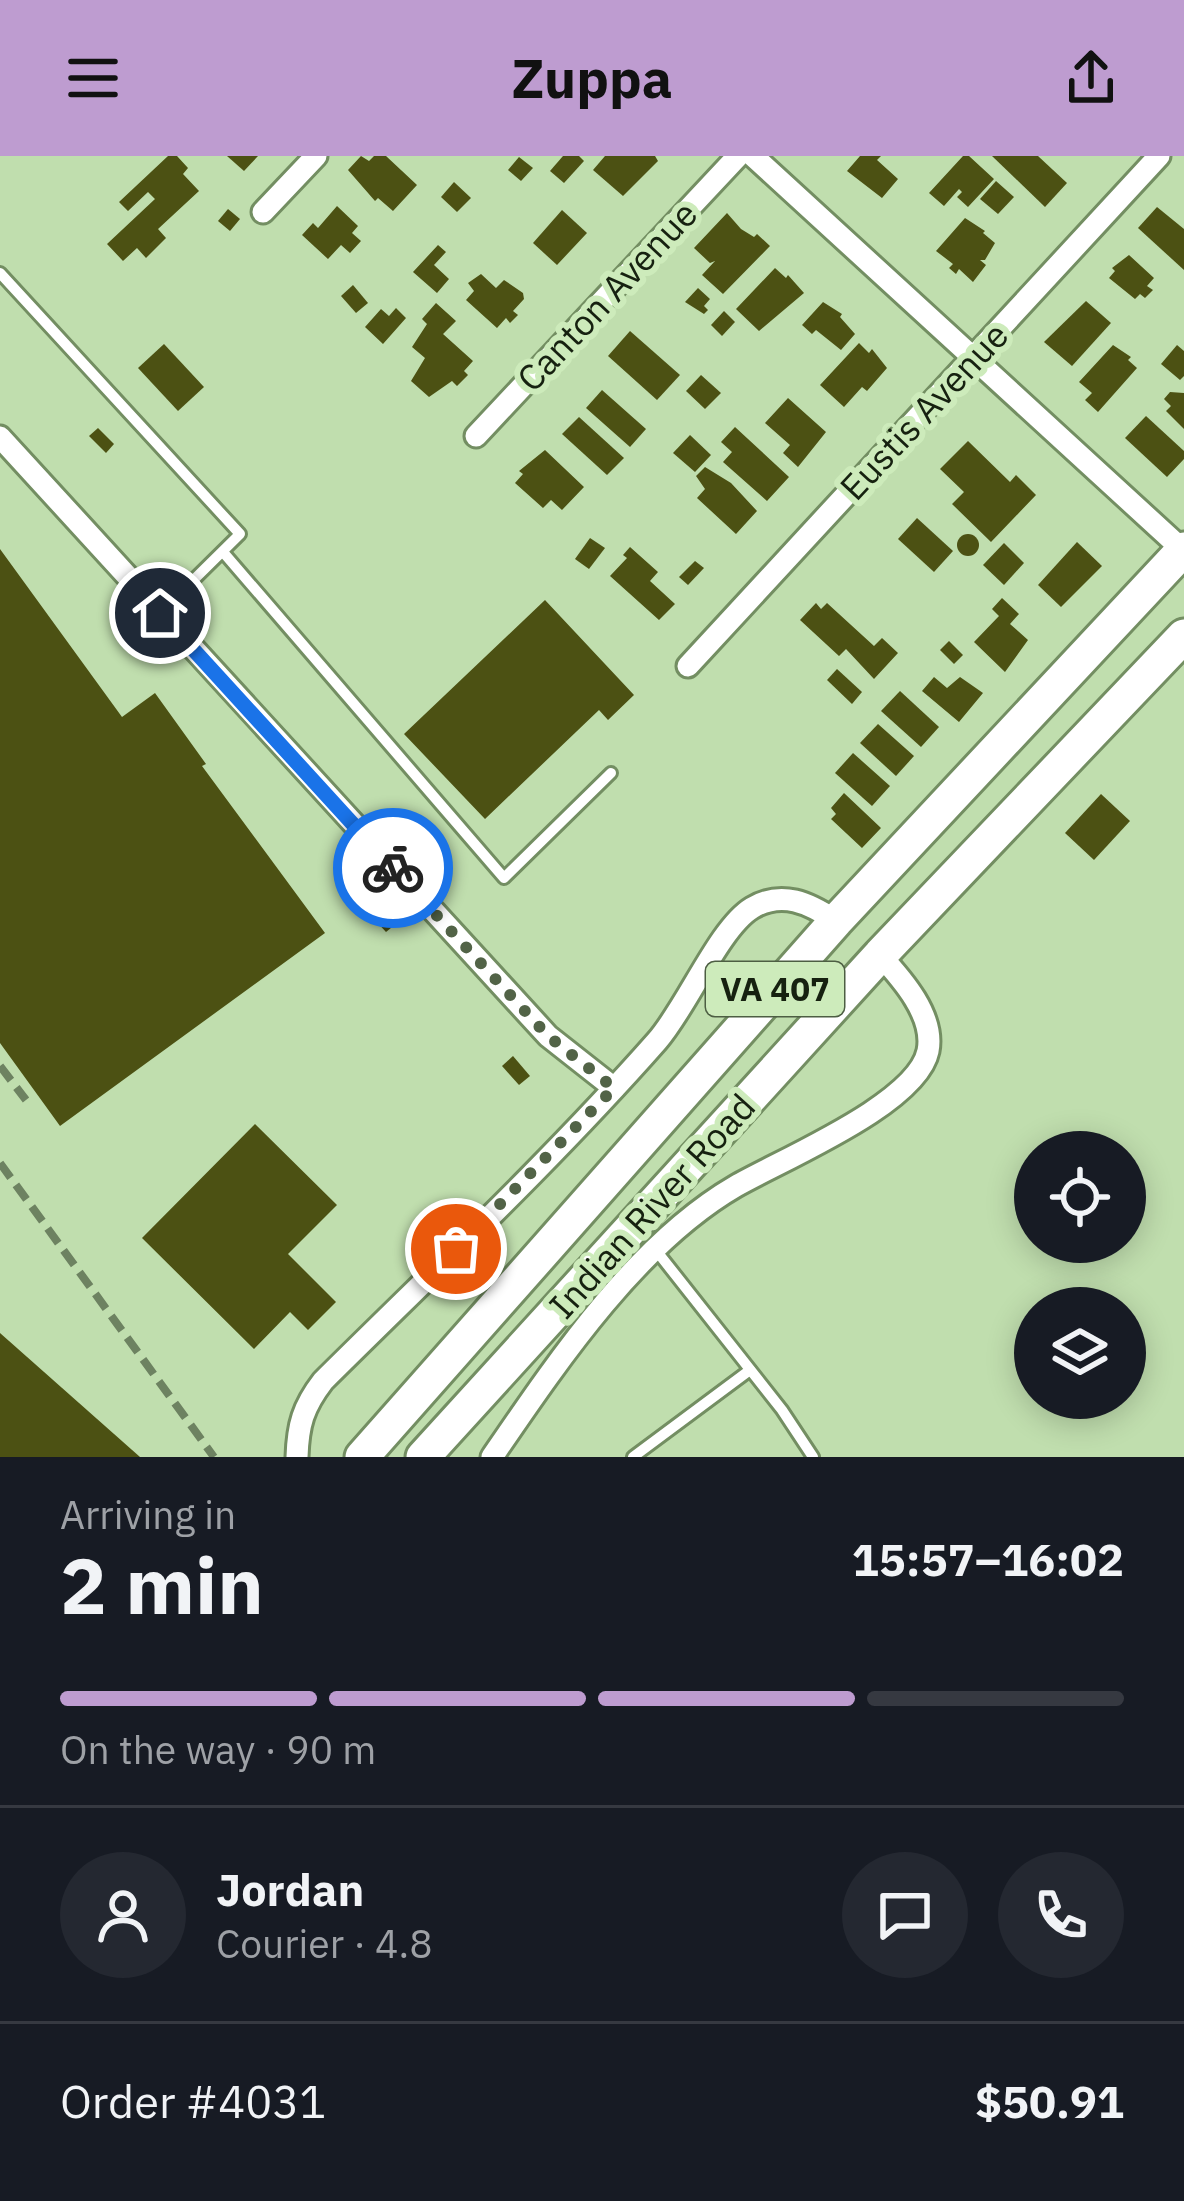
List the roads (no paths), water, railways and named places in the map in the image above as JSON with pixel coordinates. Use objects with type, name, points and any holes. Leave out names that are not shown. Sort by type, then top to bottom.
[{"type":"main road","name":"Indian River Road","points":[[370,1448],[836,921],[1184,550]]},
{"type":"main road","name":"Indian River Road","points":[[423,1457],[880,956],[1184,636]]},
{"type":"street","points":[[263,212],[316,156]]},
{"type":"street","name":"Canton Avenue","points":[[476,436],[738,156]]},
{"type":"street","points":[[753,156],[1184,550]]},
{"type":"street","name":"Eustis Avenue","points":[[688,666],[1159,156]]},
{"type":"street","points":[[0,437],[548,1036],[614,1088]]},
{"type":"street","points":[[297,1457],[298,1422],[323,1381],[614,1088],[687,1003],[742,914],[772,897],[794,900],[836,921]]},
{"type":"street","name":"Indian River Road","points":[[492,1457],[553,1369],[678,1225],[707,1203],[893,1100],[917,1073],[928,1052],[927,1028],[905,982],[880,956]]},
{"type":"lane","points":[[0,273],[240,534],[160,613]]},
{"type":"lane","points":[[224,552],[504,878],[611,773]]},
{"type":"lane","points":[[655,1249],[814,1457]]},
{"type":"lane","points":[[634,1457],[750,1370]]},
{"type":"railway","points":[[0,1066],[26,1100]]},
{"type":"railway","points":[[0,1163],[214,1457]]}]
